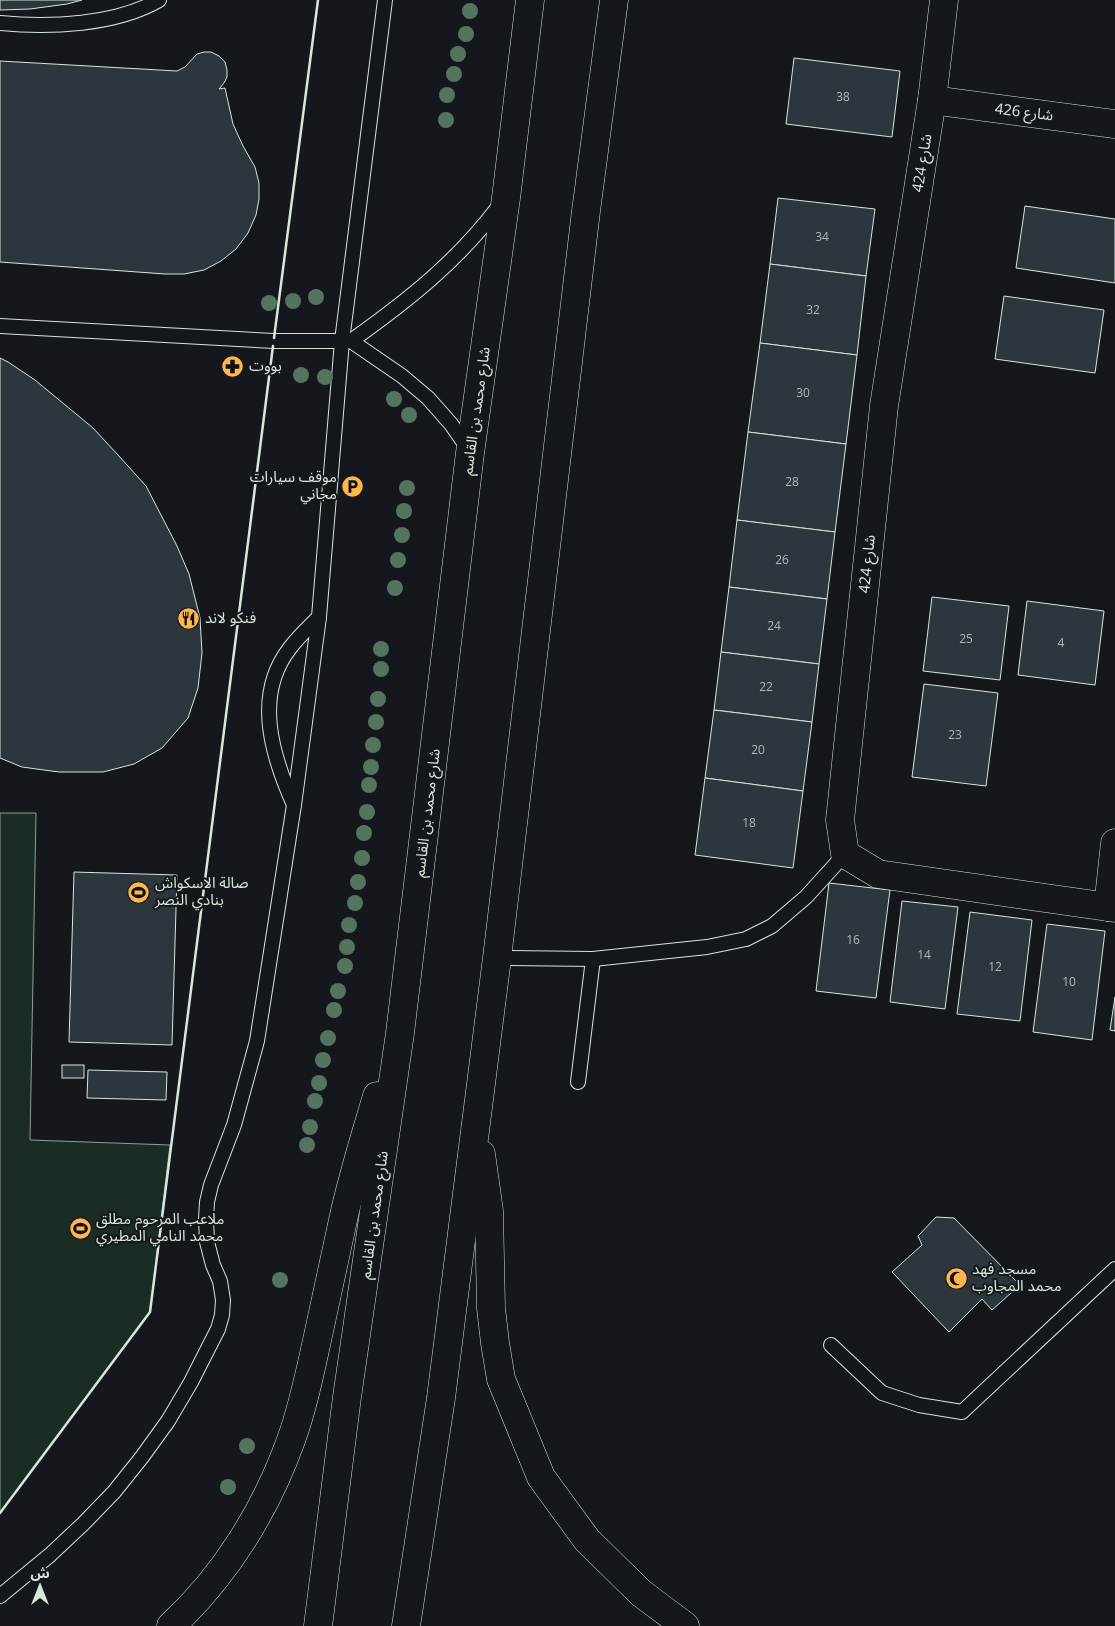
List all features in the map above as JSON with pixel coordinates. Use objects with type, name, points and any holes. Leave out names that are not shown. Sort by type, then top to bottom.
[{"type":"main road","name":"شارع محمد بن القاسم","points":[[318,1626],[347,1397],[400,1034],[470,453],[506,198],[530,0]]},
{"type":"main road","points":[[406,1626],[441,1398],[497,958],[585,220],[614,0]]},
{"type":"main road","name":"شارع 424","points":[[845,854],[840,820],[884,406],[932,100],[944,0]]},
{"type":"main road","name":"شارع 426","points":[[932,100],[1115,124]]},
{"type":"main road","points":[[845,854],[878,874],[1111,908],[1115,843]]},
{"type":"main road","points":[[171,1626],[185,1613],[218,1574],[248,1532],[272,1487],[291,1440],[306,1391],[343,1218],[359,1155],[378,1094],[400,1034]]},
{"type":"main road","points":[[476,1124],[484,1167],[489,1211],[495,1343],[501,1378],[515,1416],[541,1477],[587,1540],[641,1593],[685,1626]]},
{"type":"lane","points":[[0,23],[26,26],[97,22],[146,8],[159,0]]},
{"type":"lane","points":[[0,1596],[70,1536],[142,1458],[168,1421],[191,1382],[218,1329],[222,1315],[223,1300],[220,1282],[207,1242],[206,1219],[208,1202],[212,1185],[234,1125],[257,1041],[294,805],[319,616],[346,341],[385,0]]},
{"type":"lane","points":[[346,341],[432,280],[471,241],[506,198]]},
{"type":"lane","points":[[0,326],[274,341],[346,341],[402,376],[428,398],[451,424],[470,453]]},
{"type":"lane","points":[[294,805],[278,765],[272,742],[268,718],[269,698],[273,679],[280,663],[290,648],[319,616]]},
{"type":"lane","points":[[497,958],[593,959],[707,947],[746,939],[772,926],[806,897],[845,854]]},
{"type":"lane","points":[[578,1082],[593,959]]},
{"type":"lane","points":[[832,1345],[882,1393],[919,1405],[962,1412],[1115,1269]]},
{"type":"green space","name":"ملاعب المرحوم مطلق محمد النامي المطيري","points":[[0,813],[36,813],[30,1140],[170,1145],[150,1312],[0,1513]]},
{"type":"building","points":[[0,0],[82,0],[30,9],[0,10]]},
{"type":"building","points":[[211,52],[225,62],[227,77],[219,89],[225,88],[233,124],[255,167],[259,183],[256,215],[248,233],[236,249],[221,261],[204,270],[184,274],[0,262],[0,61],[177,71],[185,67],[197,54]]},
{"type":"building","points":[[794,58],[900,71],[892,137],[786,124]]},
{"type":"building","points":[[778,198],[875,209],[866,276],[770,264]]},
{"type":"building","points":[[1025,206],[1115,219],[1115,283],[1016,268]]},
{"type":"building","points":[[770,264],[866,276],[857,355],[760,343]]},
{"type":"building","points":[[1004,296],[1104,310],[1095,373],[995,359]]},
{"type":"building","points":[[760,343],[857,355],[846,444],[748,432]]},
{"type":"building","points":[[0,358],[35,380],[93,428],[146,486],[177,546],[189,574],[200,618],[202,653],[198,688],[188,718],[162,748],[134,764],[103,772],[59,772],[22,767],[0,758]]},
{"type":"building","points":[[748,432],[846,444],[835,532],[737,520]]},
{"type":"building","points":[[737,520],[835,532],[827,599],[729,587]]},
{"type":"building","points":[[729,587],[827,599],[819,664],[721,652]]},
{"type":"building","points":[[932,597],[1009,606],[1000,680],[923,671]]},
{"type":"building","points":[[1027,601],[1104,611],[1095,685],[1018,675]]},
{"type":"building","points":[[721,652],[819,664],[812,722],[714,710]]},
{"type":"building","points":[[924,684],[998,693],[986,786],[912,777]]},
{"type":"building","points":[[714,710],[812,722],[803,791],[705,778]]},
{"type":"building","points":[[705,778],[803,791],[793,868],[695,855]]},
{"type":"building","points":[[74,872],[177,875],[172,1045],[69,1042]]},
{"type":"building","points":[[829,883],[890,890],[876,998],[816,991]]},
{"type":"building","points":[[902,901],[958,907],[945,1009],[890,1002]]},
{"type":"building","points":[[970,912],[1032,920],[1020,1021],[957,1014]]},
{"type":"building","points":[[1047,924],[1105,931],[1092,1040],[1033,1032]]},
{"type":"building","points":[[1115,997],[1115,1031],[1110,1030]]},
{"type":"building","points":[[62,1065],[84,1065],[84,1078],[62,1078]]},
{"type":"building","points":[[88,1070],[167,1072],[166,1100],[87,1098]]},
{"type":"building","name":"مسجد فهد محمد المجاوب","points":[[936,1217],[954,1218],[1020,1285],[992,1310],[982,1299],[949,1332],[892,1272],[922,1245],[918,1236]]},
{"type":"wall","points":[[274,338],[318,0]]},
{"type":"wall","points":[[0,1513],[150,1312],[273,346]]},
{"type":"place","name":"بووت","points":[[233,366]]},
{"type":"place","name":"موقف سيارات مجاني","points":[[353,486]]},
{"type":"place","name":"فنكو لاند","points":[[189,618]]},
{"type":"place","name":"صالة الاسكواش بنادي النصر","points":[[139,892]]},
{"type":"place","name":"ملاعب المرحوم مطلق محمد النامي المطيري","points":[[80,1228]]},
{"type":"place","name":"مسجد فهد محمد المجاوب","points":[[956,1278]]}]
